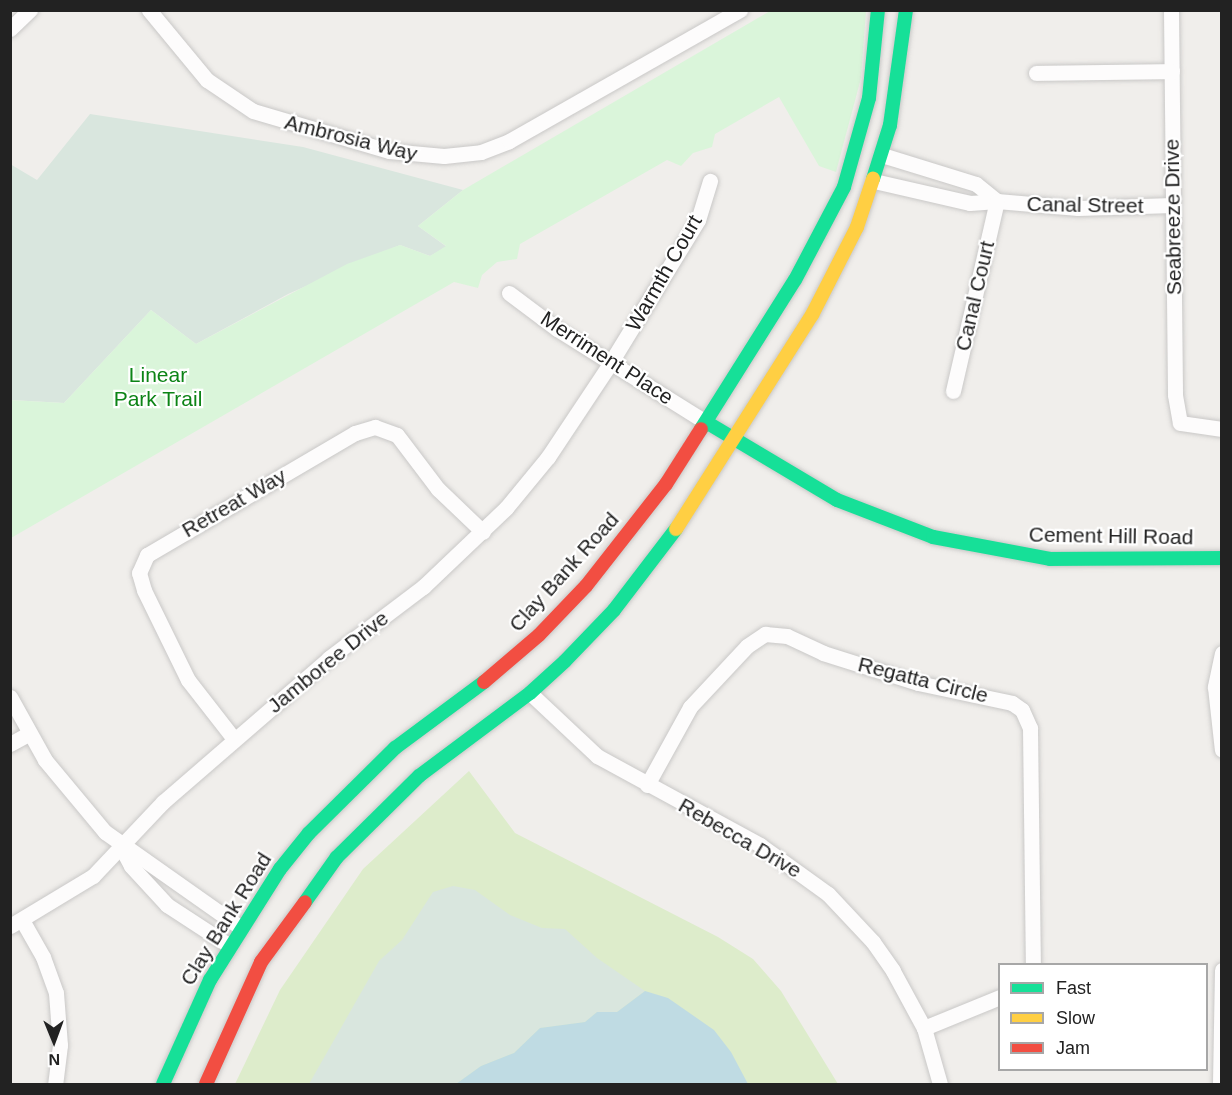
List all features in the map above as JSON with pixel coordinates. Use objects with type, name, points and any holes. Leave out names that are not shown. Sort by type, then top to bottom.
[{"type":"street","points":[[10,28],[30,10]]},
{"type":"street","name":"Ambrosia Way","points":[[149,10],[207,80],[253,111],[389,151],[444,156],[481,152],[509,141],[740,10]]},
{"type":"street","name":"Clay Bank Road","points":[[163,1084],[193,1013],[230,946],[280,869],[350,789],[395,748],[506,665],[586,586],[666,484],[819,239],[844,187],[869,98],[878,10]]},
{"type":"street","points":[[206,1084],[261,962],[337,857],[419,777],[530,693],[628,593],[680,524],[735,440],[828,288],[874,181],[882,155],[902,59],[906,10]]},
{"type":"street","name":"Seabreeze Drive","points":[[1171,10],[1175,395],[1180,423],[1221,429]]},
{"type":"street","points":[[1036,72],[1172,71]]},
{"type":"street","name":"Canal Street","points":[[882,155],[976,184],[997,201]]},
{"type":"street","name":"Warmth Court","points":[[611,362],[698,220],[710,181]]},
{"type":"street","name":"Canal Street","points":[[874,181],[970,203],[997,201],[1078,208],[1173,205]]},
{"type":"street","name":"Canal Court","points":[[953,391],[997,201]]},
{"type":"street","name":"Merriment Place","points":[[509,293],[611,362],[706,422]]},
{"type":"street","name":"Jamboree Drive","points":[[16,923],[85,882],[163,802],[234,739],[329,658],[423,587],[483,532],[548,457],[611,362]]},
{"type":"street","name":"Cement Hill Road","points":[[706,422],[837,500],[901,527],[973,547],[1050,559],[1221,558]]},
{"type":"street","name":"Retreat Way","points":[[234,739],[188,680],[159,623],[140,579],[140,566],[147,555],[355,433],[375,427],[397,435],[438,489],[483,532]]},
{"type":"street","name":"Regatta Circle","points":[[646,785],[690,707],[747,646],[765,634],[787,636],[918,683],[1012,703],[1022,710],[1030,728],[1033,963]]},
{"type":"street","points":[[1221,653],[1215,687],[1221,750]]},
{"type":"street","name":"Rebecca Drive","points":[[530,693],[597,756],[646,785],[759,845],[828,894],[873,942],[924,1029],[940,1084]]},
{"type":"street","points":[[10,697],[28,734],[80,805],[121,847],[241,928]]},
{"type":"street","points":[[10,744],[28,734]]},
{"type":"street","points":[[121,847],[131,866],[167,905],[230,946]]},
{"type":"street","points":[[16,923],[43,957],[56,993],[60,1036],[55,1084]]},
{"type":"street","points":[[1220,1084],[1221,970]]},
{"type":"street","points":[[924,1029],[998,997]]},
{"type":"green space","name":"Linear Park Trail","points":[[770,11],[866,11],[861,78],[836,172],[819,166],[779,97],[715,134],[712,147],[693,153],[681,166],[667,160],[520,244],[517,259],[497,262],[482,275],[478,288],[454,282],[11,538],[10,400],[64,403],[151,310],[196,344],[347,264],[400,245],[430,256],[446,246],[418,226],[463,190]]},
{"type":"green space","points":[[469,771],[515,833],[718,937],[753,959],[781,991],[838,1084],[235,1084],[280,990],[363,869]]},
{"type":"shaded area","points":[[90,114],[303,147],[463,190],[418,226],[447,247],[430,256],[400,245],[288,294],[196,344],[151,310],[64,403],[11,400],[10,164],[37,180]]},
{"type":"shaded area","points":[[453,886],[475,890],[510,915],[542,928],[565,929],[597,958],[645,991],[617,1012],[597,1012],[585,1022],[540,1028],[514,1053],[481,1066],[456,1084],[309,1084],[379,961],[402,940],[433,892]]},
{"type":"water","points":[[645,991],[668,998],[714,1030],[731,1052],[748,1084],[456,1084],[481,1066],[514,1053],[540,1028],[585,1022],[597,1012],[617,1012]]},
{"type":"traffic: fast","points":[[701,429],[795,280],[844,187],[869,98],[878,10]]},
{"type":"traffic: fast","points":[[873,179],[890,125],[906,10]]},
{"type":"traffic: fast","points":[[706,422],[837,500],[933,537],[1050,559],[1222,558]]},
{"type":"traffic: fast","points":[[305,902],[337,857],[419,776],[530,693],[565,661],[614,610],[676,529]]},
{"type":"traffic: fast","points":[[163,1084],[210,980],[280,869],[309,833],[395,748],[484,682]]},
{"type":"traffic: slow","points":[[676,529],[812,315],[857,227],[873,179]]},
{"type":"traffic: jam","points":[[484,682],[539,635],[586,586],[666,484],[701,429]]},
{"type":"traffic: jam","points":[[206,1084],[261,962],[305,902]]}]
